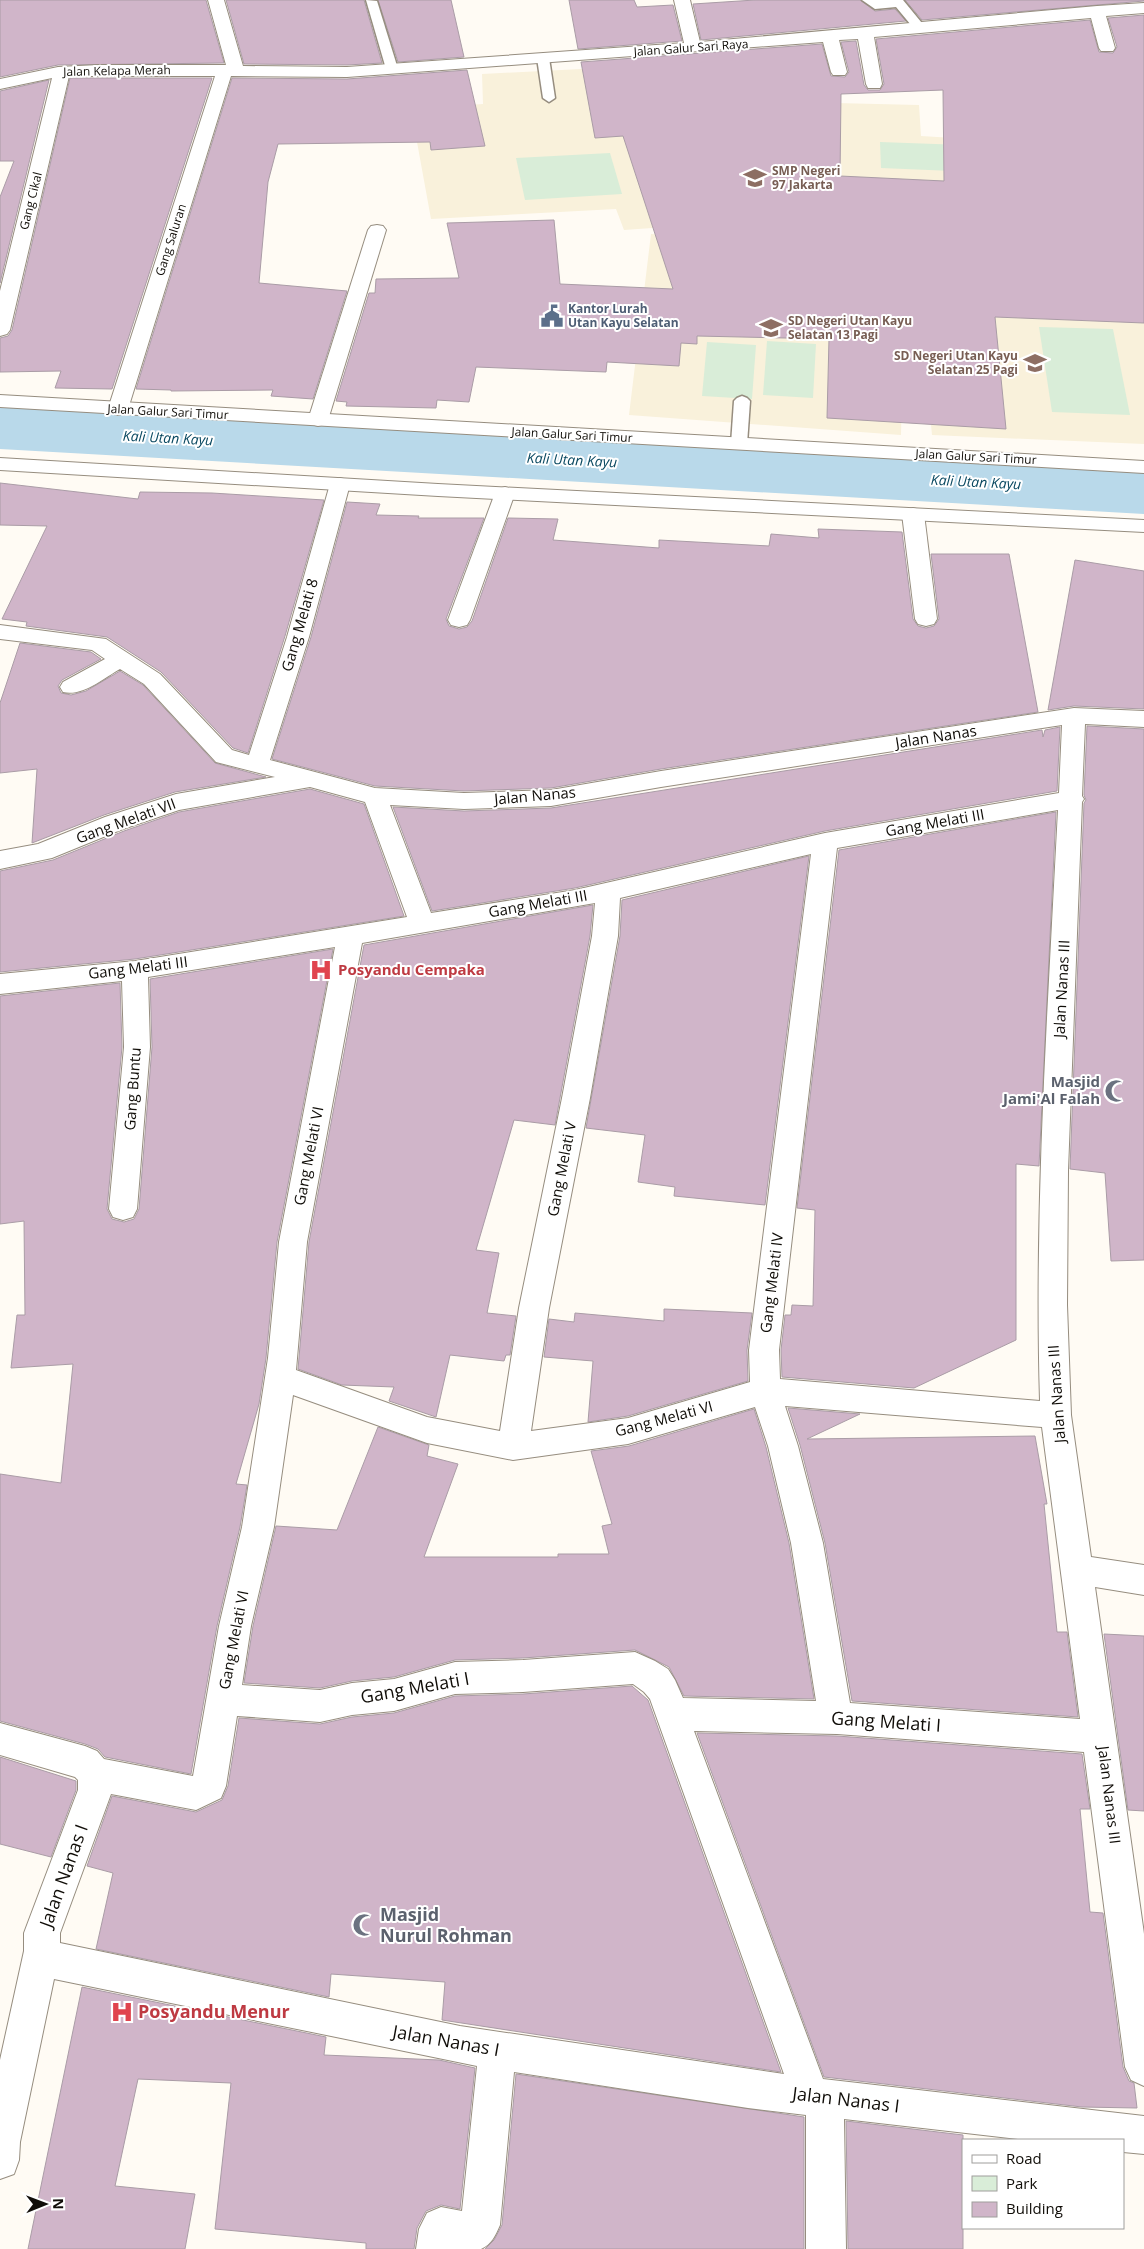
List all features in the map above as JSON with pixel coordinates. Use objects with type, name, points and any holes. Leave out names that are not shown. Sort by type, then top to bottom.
[{"type":"street","points":[[216,0],[227,70]]},
{"type":"street","points":[[682,0],[693,48]]},
{"type":"street","points":[[984,5],[995,20]]},
{"type":"street","name":"Jalan Galur Sari Raya","points":[[227,70],[318,73],[392,69],[693,48],[1144,8]]},
{"type":"street","points":[[1097,11],[1107,48]]},
{"type":"street","points":[[865,33],[874,84]]},
{"type":"street","points":[[830,36],[839,72]]},
{"type":"street","name":"Jalan Kelapa Merah","points":[[0,84],[62,72],[227,70]]},
{"type":"street","name":"Gang Saluran","points":[[118,409],[227,70]]},
{"type":"street","name":"Gang Cikal","points":[[0,330],[62,72]]},
{"type":"street","points":[[318,420],[377,230]]},
{"type":"street","name":"Jalan Galur Sari Timur","points":[[0,401],[1144,467]]},
{"type":"street","points":[[0,464],[505,493],[1144,526]]},
{"type":"street","name":"Gang Melati 8","points":[[257,765],[298,637],[340,484]]},
{"type":"street","points":[[459,620],[505,493]]},
{"type":"street","points":[[913,514],[926,619]]},
{"type":"street","name":"Jalan Nanas","points":[[0,632],[98,644],[152,678],[208,741],[224,756],[375,796],[464,801],[551,798],[670,777],[1074,716],[1144,719]]},
{"type":"street","points":[[71,687],[121,659]]},
{"type":"street","name":"Jalan Nanas III","points":[[1074,716],[1072,799],[1054,1190],[1052,1305],[1056,1414],[1144,2067]]},
{"type":"street","name":"Gang Melati VII","points":[[0,860],[42,852],[114,823],[176,802],[314,779]]},
{"type":"street","points":[[375,796],[422,924]]},
{"type":"street","name":"Gang Melati III","points":[[0,984],[135,970],[575,899],[825,842],[1072,799]]},
{"type":"street","name":"Gang Melati IV","points":[[825,842],[764,1350],[765,1391],[783,1446],[807,1542],[830,1691],[837,1718]]},
{"type":"street","name":"Gang Melati V","points":[[513,1447],[534,1308],[576,1098],[605,936],[608,891]]},
{"type":"street","name":"Gang Melati VI","points":[[94,1774],[196,1793],[203,1791],[209,1786],[235,1626],[258,1527],[283,1358],[293,1242],[350,936]]},
{"type":"street","name":"Gang Buntu","points":[[123,1209],[136,1047],[135,970]]},
{"type":"street","name":"Gang Melati VI","points":[[280,1378],[427,1430],[513,1447],[628,1431],[765,1391],[1056,1414]]},
{"type":"street","points":[[1077,1570],[1144,1580]]},
{"type":"street","name":"Gang Melati I","points":[[222,1699],[320,1706],[352,1699],[394,1695],[455,1678],[522,1676],[635,1668],[650,1674],[663,1687],[671,1714],[818,2096],[826,2249]]},
{"type":"street","name":"Gang Melati I","points":[[671,1714],[837,1718],[1101,1737]]},
{"type":"street","points":[[0,1739],[70,1757],[85,1763],[94,1774]]},
{"type":"street","name":"Jalan Nanas I","points":[[94,1774],[94,1790],[91,1803],[42,1933],[42,1951],[51,1960],[425,2038],[497,2051],[748,2089],[1144,2135]]},
{"type":"street","points":[[0,2160],[2,2142],[42,1951]]},
{"type":"street","points":[[436,2249],[439,2229],[441,2227],[475,2232],[480,2225],[497,2051]]},
{"type":"lane","points":[[868,0],[874,5],[898,1],[920,28]]},
{"type":"lane","points":[[371,1],[392,69]]},
{"type":"lane","points":[[543,58],[549,98]]},
{"type":"lane","points":[[739,444],[742,401]]},
{"type":"shaded area","name":"SMP Negeri 97 Jakarta","points":[[697,63],[714,100],[919,105],[921,136],[1081,146],[1096,234],[751,221],[624,230],[616,209],[431,219],[411,109],[483,104],[482,74]]},
{"type":"shaded area","name":"SD Negeri Utan Kayu Selatan 13 Pagi","points":[[906,220],[901,435],[629,415],[651,234],[769,242]]},
{"type":"shaded area","name":"SD Negeri Utan Kayu Selatan 25 Pagi","points":[[916,265],[1144,292],[1144,444],[932,435]]},
{"type":"green space","points":[[880,142],[1020,147],[1023,174],[881,168]]},
{"type":"green space","points":[[610,153],[622,194],[525,200],[516,158]]},
{"type":"green space","points":[[1039,327],[1113,329],[1130,415],[1052,412]]},
{"type":"green space","points":[[767,341],[816,344],[813,398],[763,395]]},
{"type":"green space","points":[[707,342],[756,345],[752,399],[702,396]]},
{"type":"building","points":[[0,0],[206,0],[224,63],[58,65],[0,77]]},
{"type":"building","points":[[226,0],[364,0],[382,63],[347,65],[244,64]]},
{"type":"building","points":[[378,0],[451,0],[464,57],[398,62]]},
{"type":"building","points":[[569,0],[634,0],[637,7],[673,5],[682,41],[578,49]]},
{"type":"building","points":[[755,0],[860,0],[875,11],[895,9],[906,21],[701,40],[693,4]]},
{"type":"building","points":[[905,0],[1144,0],[1144,1],[922,20]]},
{"type":"building","points":[[1144,15],[1144,323],[995,317],[1006,429],[827,418],[829,339],[697,336],[697,344],[681,343],[679,366],[607,362],[606,372],[476,367],[469,402],[437,400],[436,408],[346,406],[347,402],[336,401],[369,293],[375,293],[376,279],[459,278],[447,223],[554,220],[560,284],[673,289],[623,136],[595,138],[581,62],[822,44],[831,76],[845,77],[849,72],[841,42],[856,41],[864,85],[868,90],[880,90],[884,84],[876,39],[1090,20],[1099,52],[1113,53],[1117,47],[1108,18]],"holes":[[[943,90],[944,181],[840,176],[841,94]]]},
{"type":"building","points":[[467,70],[485,146],[431,150],[430,142],[278,144],[268,182],[259,283],[347,291],[313,399],[271,396],[273,390],[171,391],[136,389],[232,78],[347,79]]},
{"type":"building","points":[[70,78],[212,78],[112,389],[55,388],[61,371],[0,372],[0,338],[8,336],[12,330]]},
{"type":"building","points":[[49,80],[0,283],[0,197],[14,161],[0,161],[0,91]]},
{"type":"building","points":[[0,483],[138,499],[140,492],[212,493],[324,500],[285,636],[248,753],[233,748],[161,672],[107,637],[26,626],[27,622],[2,619],[47,526],[0,525]]},
{"type":"building","points":[[347,502],[380,504],[376,515],[419,516],[418,518],[484,518],[446,619],[449,626],[459,629],[467,627],[472,621],[508,518],[558,519],[553,540],[659,548],[659,540],[769,546],[771,534],[819,538],[818,529],[902,532],[913,619],[918,626],[926,628],[934,626],[939,619],[931,554],[1009,554],[1038,712],[661,769],[551,788],[464,791],[375,786],[272,759],[311,637]]},
{"type":"building","points":[[1075,560],[1144,571],[1144,709],[1074,706],[1048,710]]},
{"type":"building","points":[[20,643],[91,652],[101,659],[62,680],[58,686],[61,693],[71,695],[86,691],[120,671],[143,685],[215,763],[266,777],[175,792],[104,815],[32,843],[37,769],[0,773],[0,703]]},
{"type":"building","points":[[1087,726],[1144,729],[1144,1260],[1111,1261],[1105,1173],[1070,1169],[1084,803],[1086,800],[1084,795]]},
{"type":"building","points":[[1060,727],[1057,791],[825,831],[575,888],[432,911],[393,807],[464,811],[551,808],[1042,730],[1043,737],[1045,730]]},
{"type":"building","points":[[310,789],[364,804],[404,916],[135,959],[0,972],[0,871],[53,860],[124,831],[179,812]]},
{"type":"building","points":[[1056,812],[1039,1166],[1016,1164],[1016,1340],[914,1388],[782,1377],[781,1350],[785,1315],[791,1315],[792,1305],[813,1306],[815,1210],[797,1208],[839,850]]},
{"type":"building","points":[[809,856],[765,1205],[674,1196],[675,1187],[638,1182],[645,1135],[586,1128],[620,936],[622,900]]},
{"type":"building","points":[[593,905],[590,936],[555,1125],[514,1120],[476,1250],[499,1253],[487,1313],[516,1316],[510,1355],[506,1355],[504,1361],[450,1355],[436,1417],[389,1401],[394,1387],[342,1385],[298,1369],[309,1242],[364,945]]},
{"type":"building","points":[[333,949],[277,1242],[266,1358],[259,1404],[236,1484],[247,1485],[240,1527],[217,1626],[191,1774],[105,1757],[98,1749],[85,1744],[0,1721],[0,1474],[61,1483],[73,1364],[11,1368],[17,1315],[25,1315],[24,1221],[0,1224],[0,996],[120,983],[122,1047],[107,1209],[112,1219],[124,1222],[134,1219],[139,1209],[152,1047],[150,979]]},
{"type":"building","points":[[664,1309],[752,1313],[747,1350],[748,1381],[628,1416],[588,1422],[593,1361],[544,1357],[549,1319],[574,1322],[575,1313],[664,1321]]},
{"type":"building","points":[[788,1408],[860,1414],[807,1439],[1035,1436],[1047,1504],[1044,1504],[1057,1632],[1067,1632],[1078,1717],[852,1701],[825,1543],[800,1445]]},
{"type":"building","points":[[754,1409],[766,1447],[789,1543],[814,1699],[684,1696],[669,1667],[635,1650],[523,1658],[455,1660],[394,1677],[352,1681],[320,1688],[244,1683],[253,1626],[276,1526],[337,1530],[378,1427],[429,1445],[427,1456],[458,1464],[424,1557],[558,1557],[558,1554],[609,1554],[602,1526],[612,1524],[591,1451],[629,1446]]},
{"type":"building","points":[[1104,1634],[1144,1636],[1144,1811],[1128,1810]]},
{"type":"building","points":[[632,1686],[648,1700],[781,2072],[442,2020],[445,1982],[331,1974],[329,1997],[96,1949],[113,1873],[87,1866],[112,1796],[196,1812],[222,1800],[228,1786],[239,1718],[320,1724],[352,1717],[394,1713],[455,1696],[523,1694]]},
{"type":"building","points":[[697,1733],[837,1736],[1082,1754],[1090,1809],[1080,1809],[1090,1912],[1103,1913],[1123,2067],[1129,2081],[1134,2083],[1137,2108],[1082,2107],[824,2077]]},
{"type":"building","points":[[0,1757],[76,1781],[76,1790],[51,1857],[0,1844]]},
{"type":"building","points":[[82,1987],[326,2037],[324,2055],[439,2060],[475,2068],[460,2209],[441,2205],[426,2211],[417,2228],[414,2249],[366,2249],[366,2243],[215,2229],[231,2083],[138,2079],[115,2186],[195,2194],[185,2249],[28,2249]]},
{"type":"building","points":[[516,2074],[804,2117],[804,2249],[485,2249],[494,2240],[502,2225]]},
{"type":"building","points":[[846,2121],[963,2135],[963,2249],[848,2249]]},
{"type":"waterway","name":"Kali Utan Kayu","points":[[0,428],[1144,492]]},
{"type":"place","name":"SMP Negeri 97 Jakarta","points":[[755,178]]},
{"type":"place","name":"Kantor Lurah Utan Kayu Selatan","points":[[552,316]]},
{"type":"place","name":"SD Negeri Utan Kayu Selatan 13 Pagi","points":[[771,328]]},
{"type":"place","name":"SD Negeri Utan Kayu Selatan 25 Pagi","points":[[1035,363]]},
{"type":"place","name":"Posyandu Cempaka","points":[[321,970]]},
{"type":"place","name":"Masjid Jami'Al Falah","points":[[1116,1091]]},
{"type":"place","name":"Masjid Nurul Rohman","points":[[364,1925]]},
{"type":"place","name":"Posyandu Menur","points":[[122,2012]]}]
